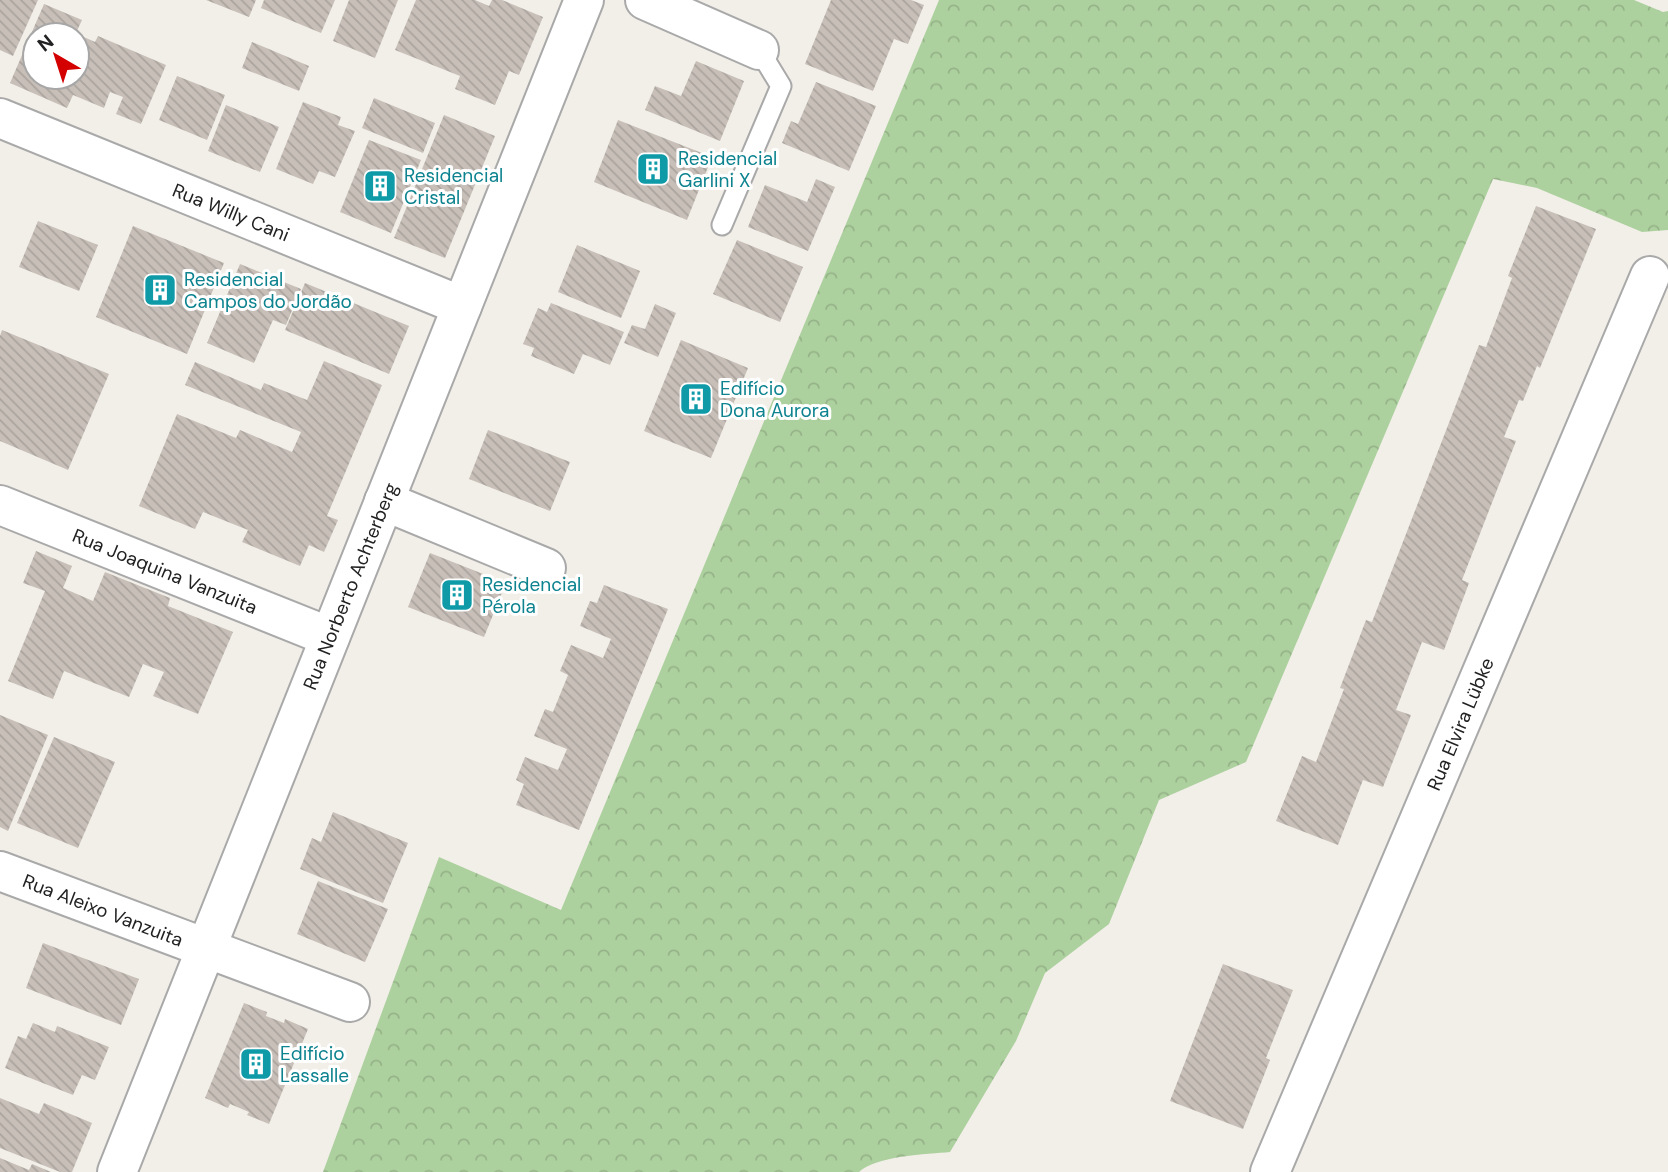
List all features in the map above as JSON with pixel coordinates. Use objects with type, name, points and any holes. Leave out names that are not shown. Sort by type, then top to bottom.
[{"type":"street","name":"Rua Norberto Achterberg","points":[[117,1172],[584,0]]},
{"type":"street","points":[[645,0],[759,50]]},
{"type":"street","name":"Rua Willy Cani","points":[[0,118],[462,306]]},
{"type":"street","name":"Rua Elvira Lübke","points":[[1270,1172],[1650,276]]},
{"type":"street","points":[[384,501],[546,568]]},
{"type":"street","name":"Rua Joaquina Vanzuita","points":[[0,505],[330,637]]},
{"type":"street","name":"Rua Aleixo Vanzuita","points":[[0,871],[350,1002]]},
{"type":"lane","points":[[722,225],[780,86],[759,50]]},
{"type":"green space","points":[[939,0],[1634,0],[1663,12],[1668,11],[1668,230],[1642,232],[1537,188],[1493,179],[1246,762],[1159,800],[1109,924],[1045,973],[1016,1041],[950,1152],[889,1159],[859,1172],[323,1172],[439,857],[561,910]]},
{"type":"building","points":[[0,0],[38,0],[29,21],[21,21],[21,38],[13,56],[0,50]]},
{"type":"building","points":[[206,0],[256,0],[249,17]]},
{"type":"building","points":[[264,0],[335,0],[321,33],[261,8]]},
{"type":"building","points":[[349,0],[398,0],[375,58],[333,41]]},
{"type":"building","points":[[416,0],[475,0],[489,6],[492,0],[502,0],[543,17],[519,75],[509,71],[495,105],[455,89],[460,76],[395,50]]},
{"type":"building","points":[[831,0],[911,0],[924,5],[908,44],[894,39],[873,91],[805,64]]},
{"type":"building","points":[[44,4],[82,20],[82,21],[37,21]]},
{"type":"building","points":[[98,36],[166,65],[141,124],[116,114],[123,97],[110,92],[104,108],[73,95],[67,108],[28,91],[91,91],[91,40],[95,42]]},
{"type":"building","points":[[252,42],[309,66],[299,91],[242,68]]},
{"type":"building","points":[[21,57],[21,88],[10,83]]},
{"type":"building","points":[[696,61],[744,81],[720,141],[645,110],[655,86],[681,96]]},
{"type":"building","points":[[177,76],[225,95],[207,140],[159,120]]},
{"type":"building","points":[[816,82],[876,106],[849,171],[782,143],[791,121],[798,124]]},
{"type":"building","points":[[374,98],[435,123],[423,153],[362,128]]},
{"type":"building","points":[[303,102],[341,117],[338,125],[355,131],[335,177],[319,171],[313,184],[276,169]]},
{"type":"building","points":[[226,105],[279,127],[260,172],[208,151]]},
{"type":"building","points":[[444,115],[495,136],[445,258],[394,238]]},
{"type":"building","name":"Residencial Garlini X","points":[[618,120],[712,157],[687,220],[594,182]]},
{"type":"building","name":"Residencial Cristal","points":[[369,140],[421,160],[391,233],[340,212]]},
{"type":"building","points":[[816,179],[835,187],[808,251],[748,227],[765,185],[807,202]]},
{"type":"building","points":[[1536,206],[1596,229],[1540,368],[1537,366],[1523,401],[1519,400],[1504,437],[1516,441],[1462,580],[1469,583],[1444,650],[1422,642],[1396,710],[1411,715],[1383,787],[1363,780],[1338,845],[1276,821],[1302,756],[1316,762],[1344,689],[1340,688],[1366,620],[1372,622],[1479,345],[1486,347],[1512,278],[1508,276]]},
{"type":"building","points":[[38,221],[98,245],[79,291],[19,267]]},
{"type":"building","name":"Residencial Campos do Jordão","points":[[133,226],[224,263],[187,354],[96,317]]},
{"type":"building","points":[[737,240],[803,267],[780,322],[713,294]]},
{"type":"building","points":[[577,245],[640,271],[621,318],[558,292]]},
{"type":"building","points":[[240,264],[301,289],[286,325],[273,320],[254,363],[207,343]]},
{"type":"building","points":[[305,283],[409,326],[389,374],[285,330]]},
{"type":"building","points":[[551,303],[624,332],[610,365],[583,354],[574,374],[531,356],[534,348],[523,344],[538,308],[547,312]]},
{"type":"building","points":[[655,304],[676,313],[658,357],[624,343],[632,325],[645,329]]},
{"type":"building","points":[[2,330],[109,374],[68,470],[0,441]]},
{"type":"building","name":"Edifício Dona Aurora","points":[[681,340],[748,368],[711,458],[644,431]]},
{"type":"building","points":[[324,361],[382,385],[327,516],[338,520],[324,552],[309,545],[300,566],[242,542],[248,530],[203,512],[195,529],[139,506],[177,414],[236,438],[240,430],[292,452],[301,432],[185,385],[195,362],[261,390],[264,383],[307,400]]},
{"type":"building","points":[[488,430],[570,462],[550,511],[469,479]]},
{"type":"building","points":[[36,551],[72,566],[63,588],[93,601],[105,572],[170,598],[168,606],[233,632],[198,714],[153,696],[164,672],[143,664],[129,697],[64,671],[53,699],[8,681],[45,591],[23,583]]},
{"type":"building","name":"Residencial Pérola","points":[[430,553],[506,583],[484,637],[408,607]]},
{"type":"building","points":[[604,585],[668,609],[579,830],[516,805],[524,784],[516,780],[525,757],[558,770],[567,749],[534,736],[545,709],[553,712],[568,675],[560,671],[571,645],[603,658],[611,639],[580,626],[590,601],[597,603]]},
{"type":"building","points":[[0,715],[48,735],[8,831],[0,827]]},
{"type":"building","points":[[54,737],[115,762],[78,848],[17,823]]},
{"type":"building","points":[[333,812],[408,843],[383,903],[300,869],[312,838],[321,842]]},
{"type":"building","points":[[318,881],[388,909],[365,962],[297,934]]},
{"type":"building","points":[[43,943],[139,979],[121,1025],[26,988]]},
{"type":"building","points":[[1223,964],[1293,990],[1266,1058],[1270,1060],[1243,1129],[1170,1101]]},
{"type":"building","name":"Edifício Lassalle","points":[[244,1003],[267,1012],[266,1016],[284,1023],[285,1019],[308,1029],[269,1124],[230,1104],[228,1108],[205,1098]]},
{"type":"building","points":[[33,1023],[55,1032],[57,1026],[109,1047],[95,1080],[82,1075],[73,1095],[5,1068],[18,1036],[26,1039]]},
{"type":"building","points":[[0,1098],[39,1114],[44,1103],[92,1123],[72,1172],[60,1172],[0,1148]]},
{"type":"building","points":[[0,1158],[29,1170],[32,1164],[51,1172],[0,1172]]},
{"type":"place","name":"Residencial Garlini X","points":[[653,169]]},
{"type":"place","name":"Residencial Cristal","points":[[380,186]]},
{"type":"place","name":"Residencial Campos do Jordão","points":[[160,290]]},
{"type":"place","name":"Edifício Dona Aurora","points":[[696,399]]},
{"type":"place","name":"Residencial Pérola","points":[[457,595]]},
{"type":"place","name":"Edifício Lassalle","points":[[256,1064]]}]
